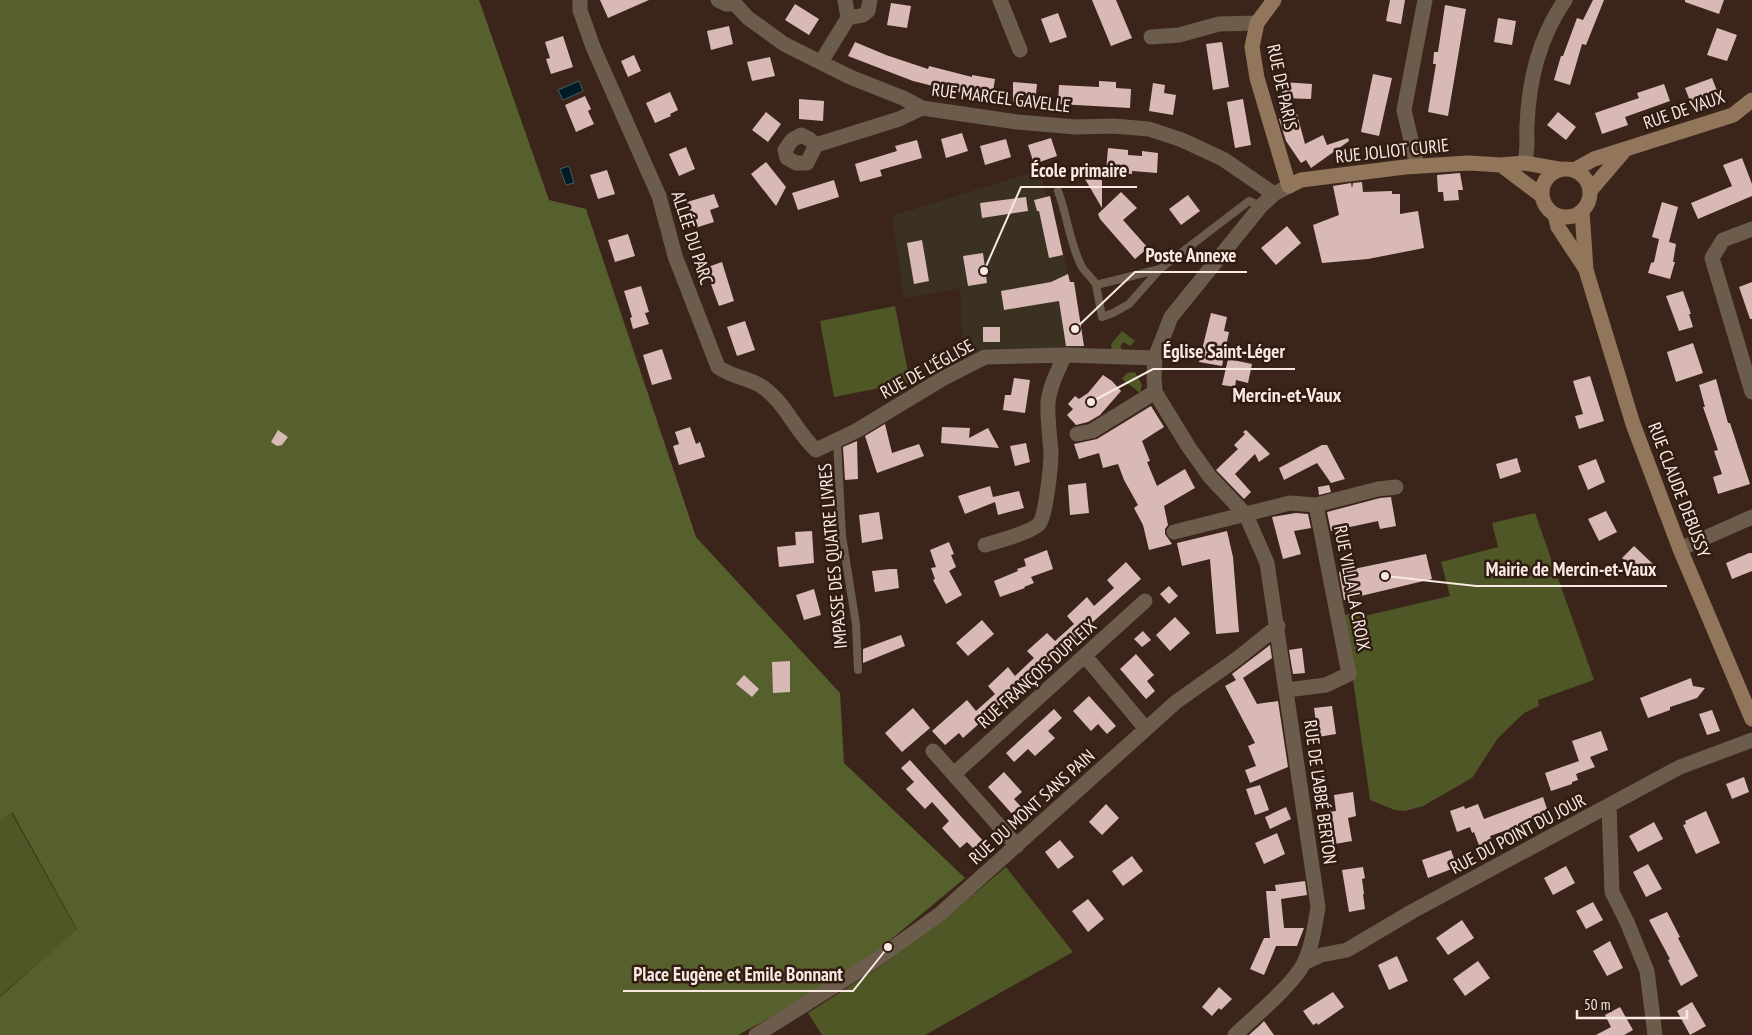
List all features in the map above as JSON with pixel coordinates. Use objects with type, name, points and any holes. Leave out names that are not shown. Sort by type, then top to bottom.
[{"type":"street","name":"ALLÉE DU PARC","points":[[580,0],[580,10],[594,47],[659,196],[675,256],[718,367],[726,374],[762,386],[773,396],[807,443],[816,450]]},
{"type":"street","name":"RUE MARCEL GAVELLE","points":[[718,0],[726,4],[736,2],[748,18],[784,44],[850,78],[903,98],[922,108],[1017,122],[1076,127],[1112,126],[1149,129],[1182,140],[1223,159],[1274,194]]},
{"type":"street","points":[[821,62],[848,18],[845,0]]},
{"type":"street","points":[[848,18],[863,16],[868,11],[870,0]]},
{"type":"street","points":[[1000,0],[1020,50]]},
{"type":"street","name":"RUE DE PARIS","points":[[1274,0],[1257,23],[1253,37],[1253,57],[1289,186]]},
{"type":"street","points":[[1417,166],[1404,110],[1425,0]]},
{"type":"street","points":[[1524,163],[1527,154],[1526,127],[1531,80],[1541,47],[1556,14],[1565,0]]},
{"type":"street","points":[[1151,37],[1179,35],[1219,24],[1257,23]]},
{"type":"street","name":"RUE DE VAUX","points":[[1566,169],[1733,115],[1752,100]]},
{"type":"street","points":[[816,145],[899,119],[922,108]]},
{"type":"street","points":[[1590,191],[1585,178],[1566,169],[1551,173],[1545,179],[1541,195],[1545,207],[1555,215],[1570,217],[1587,205],[1590,191],[1625,150]]},
{"type":"street","name":"RUE JOLIOT CURIE","points":[[1289,186],[1301,180],[1417,166],[1469,162],[1501,165],[1524,163],[1566,169]]},
{"type":"street","points":[[1501,165],[1541,195]]},
{"type":"street","points":[[1077,434],[1092,431],[1156,392],[1154,376],[1155,358],[1171,317],[1261,206],[1274,194],[1289,186]]},
{"type":"street","points":[[1582,210],[1586,270]]},
{"type":"street","points":[[1555,215],[1558,227],[1586,270]]},
{"type":"street","points":[[1752,229],[1723,240],[1712,258],[1752,392]]},
{"type":"street","name":"RUE CLAUDE DEBUSSY","points":[[1586,270],[1633,424],[1680,549],[1752,719]]},
{"type":"street","name":"RUE DE L'ÉGLISE","points":[[816,450],[856,432],[942,379],[985,356],[1065,355],[1155,358]]},
{"type":"street","points":[[985,545],[1034,528],[1041,522],[1045,506],[1051,454],[1048,430],[1048,402],[1053,382],[1065,355]]},
{"type":"street","name":"RUE DE L'ABBÉ BERTON","points":[[1156,392],[1198,462],[1246,515],[1268,563],[1318,907],[1304,963]]},
{"type":"street","points":[[1174,532],[1290,503],[1316,504],[1378,488],[1396,487]]},
{"type":"street","name":"RUE VILLA LA CROIX","points":[[1287,690],[1326,685],[1349,674],[1316,504]]},
{"type":"street","points":[[1680,549],[1752,517]]},
{"type":"street","name":"RUE FRANÇOIS DUPLEIX","points":[[954,774],[1145,601]]},
{"type":"street","name":"RUE DU MONT SANS PAIN","points":[[756,1035],[876,960],[940,914],[1176,702],[1238,658],[1278,626]]},
{"type":"street","points":[[1085,656],[1146,729]]},
{"type":"street","name":"RUE DU POINT DU JOUR","points":[[1304,963],[1321,955],[1347,950],[1413,911],[1680,768],[1752,740]]},
{"type":"street","points":[[934,751],[1017,846]]},
{"type":"street","points":[[1609,806],[1612,892],[1627,922],[1646,971],[1655,1035]]},
{"type":"street","points":[[1235,1035],[1294,978],[1304,963]]},
{"type":"lane","points":[[1058,191],[1073,246],[1081,266],[1093,278],[1096,285],[1102,317],[1129,304],[1160,269],[1250,201],[1261,206]]},
{"type":"lane","points":[[1096,285],[1160,269]]},
{"type":"lane","name":"IMPASSE DES QUATRE LIVRES","points":[[837,440],[842,536],[856,624],[858,670]]},
{"type":"shaded area","points":[[1040,170],[1046,197],[1050,196],[1070,282],[1074,282],[1084,347],[1067,350],[987,348],[963,360],[960,288],[904,298],[892,216]]},
{"type":"green space","points":[[0,0],[479,0],[549,200],[586,209],[696,537],[840,693],[844,763],[965,878],[871,956],[799,1002],[738,1035],[0,1035],[0,997],[77,929],[12,812],[0,821]]},
{"type":"green space","points":[[895,306],[910,382],[834,397],[820,321]]},
{"type":"green space","points":[[1122,331],[1135,341],[1130,346],[1124,342],[1120,346],[1123,351],[1112,352],[1111,344]]},
{"type":"green space","points":[[1135,372],[1142,385],[1140,393],[1122,379],[1127,373]]},
{"type":"green space","points":[[1535,513],[1594,680],[1538,700],[1539,706],[1524,713],[1498,738],[1472,778],[1423,806],[1405,811],[1395,810],[1370,800],[1344,615],[1359,612],[1360,617],[1450,596],[1441,562],[1498,547],[1492,523]]},
{"type":"green space","points":[[11,812],[77,930],[0,996],[0,821]]},
{"type":"green space","points":[[1006,867],[1073,952],[925,1035],[822,1035],[808,1013],[881,966],[944,919]]},
{"type":"water","points":[[579,81],[583,91],[563,100],[558,90]]},
{"type":"water","points":[[569,166],[574,183],[566,185],[560,169]]},
{"type":"building","points":[[600,0],[649,0],[608,18]]},
{"type":"building","points":[[1092,0],[1116,0],[1132,38],[1111,46]]},
{"type":"building","points":[[1390,0],[1405,0],[1401,24],[1386,21]]},
{"type":"building","points":[[1593,0],[1604,0],[1586,45],[1582,44],[1570,85],[1554,80],[1561,56],[1563,56],[1577,18],[1583,20]]},
{"type":"building","points":[[1685,0],[1724,0],[1719,14],[1685,2]]},
{"type":"building","points":[[891,3],[911,6],[907,28],[887,25]]},
{"type":"building","points":[[795,4],[819,19],[809,35],[785,20]]},
{"type":"building","points":[[1445,5],[1466,9],[1448,116],[1428,112],[1436,64],[1433,64],[1434,52],[1438,52]]},
{"type":"building","points":[[1058,13],[1067,37],[1050,43],[1041,19]]},
{"type":"building","points":[[1498,18],[1516,21],[1512,45],[1494,42]]},
{"type":"building","points":[[729,26],[733,44],[711,50],[707,31]]},
{"type":"building","points":[[1717,28],[1737,35],[1727,61],[1707,55]]},
{"type":"building","points":[[563,36],[573,67],[551,74],[546,59],[550,58],[545,42]]},
{"type":"building","points":[[855,42],[928,69],[929,66],[972,77],[972,75],[995,79],[992,98],[913,81],[848,56]]},
{"type":"building","points":[[1222,42],[1229,87],[1213,90],[1206,44]]},
{"type":"building","points":[[634,55],[641,71],[628,77],[621,61]]},
{"type":"building","points":[[770,57],[775,76],[752,81],[747,62]]},
{"type":"building","points":[[1373,74],[1392,78],[1379,136],[1361,132]]},
{"type":"building","points":[[1712,78],[1719,96],[1692,106],[1685,88]]},
{"type":"building","points":[[1099,81],[1116,82],[1116,88],[1131,89],[1130,108],[1058,104],[1059,85],[1099,87]]},
{"type":"building","points":[[1013,82],[1037,84],[1035,103],[1013,102]]},
{"type":"building","points":[[1283,82],[1312,84],[1311,99],[1282,98]]},
{"type":"building","points":[[1153,83],[1165,85],[1164,93],[1176,95],[1173,115],[1149,111]]},
{"type":"building","points":[[1664,84],[1670,101],[1625,117],[1628,125],[1602,134],[1595,113],[1639,98],[1637,93]]},
{"type":"building","points":[[670,92],[678,110],[670,114],[671,116],[655,123],[646,103]]},
{"type":"building","points":[[585,96],[591,109],[588,111],[594,124],[576,132],[565,105]]},
{"type":"building","points":[[799,99],[824,101],[823,121],[799,119]]},
{"type":"building","points":[[1243,99],[1251,145],[1235,148],[1227,102]]},
{"type":"building","points":[[766,112],[781,124],[768,142],[752,130]]},
{"type":"building","points":[[1558,112],[1576,127],[1566,140],[1547,125]]},
{"type":"building","points":[[1297,114],[1305,144],[1323,135],[1327,145],[1348,138],[1349,141],[1311,168],[1306,160],[1301,163],[1286,141],[1279,119]]},
{"type":"building","points":[[962,133],[968,151],[946,158],[941,139]]},
{"type":"building","points":[[1051,138],[1057,156],[1034,164],[1028,145]]},
{"type":"building","points":[[1006,139],[1011,157],[985,165],[980,146]]},
{"type":"building","points":[[917,140],[922,158],[880,170],[882,176],[860,182],[855,164],[897,151],[895,146]]},
{"type":"building","points":[[686,147],[695,169],[679,176],[669,154]]},
{"type":"building","points":[[1108,148],[1128,150],[1128,155],[1142,156],[1142,151],[1158,153],[1157,173],[1132,171],[1132,174],[1106,171]]},
{"type":"building","points":[[1742,158],[1752,184],[1752,196],[1698,219],[1691,203],[1732,186],[1723,165]]},
{"type":"building","points":[[766,162],[786,187],[776,206],[751,174]]},
{"type":"building","points":[[607,170],[615,194],[598,199],[590,175]]},
{"type":"building","points":[[1460,173],[1463,190],[1458,190],[1459,200],[1444,201],[1443,192],[1438,192],[1437,175]]},
{"type":"building","points":[[1085,179],[1102,180],[1102,208]]},
{"type":"building","points":[[834,180],[839,197],[798,210],[792,193]]},
{"type":"building","points":[[1362,182],[1363,192],[1392,191],[1392,194],[1400,194],[1400,214],[1418,211],[1424,248],[1368,259],[1322,263],[1313,225],[1339,215],[1333,186],[1351,183],[1352,188],[1353,183]]},
{"type":"building","points":[[1121,192],[1137,208],[1123,220],[1148,248],[1135,259],[1100,219],[1098,214]]},
{"type":"building","points":[[714,194],[719,207],[710,210],[714,222],[695,228],[687,202]]},
{"type":"building","points":[[1188,195],[1200,211],[1181,225],[1169,209]]},
{"type":"building","points":[[1050,196],[1063,255],[1049,258],[1039,211],[1037,211],[1034,200]]},
{"type":"building","points":[[1026,197],[1028,211],[982,218],[980,203]]},
{"type":"building","points":[[1662,202],[1678,207],[1669,242],[1652,237]]},
{"type":"building","points":[[1287,226],[1301,243],[1276,265],[1261,248]]},
{"type":"building","points":[[628,234],[635,256],[615,262],[608,240]]},
{"type":"building","points":[[1659,239],[1676,244],[1673,262],[1675,262],[1670,279],[1648,273],[1651,263],[1654,262]]},
{"type":"building","points":[[922,240],[929,281],[914,284],[907,243]]},
{"type":"building","points":[[983,253],[987,283],[968,286],[963,256]]},
{"type":"building","points":[[722,262],[734,301],[719,306],[705,268]]},
{"type":"building","points":[[1068,274],[1070,282],[1074,282],[1084,346],[1066,346],[1059,301],[1004,310],[1001,291],[1051,282]]},
{"type":"building","points":[[1752,282],[1752,319],[1750,319],[1739,287]]},
{"type":"building","points":[[641,286],[649,312],[645,313],[649,324],[633,329],[630,318],[632,317],[624,291]]},
{"type":"building","points":[[1683,291],[1691,314],[1689,314],[1693,327],[1679,331],[1666,296]]},
{"type":"building","points":[[1211,313],[1227,317],[1224,331],[1229,332],[1222,366],[1199,362]]},
{"type":"building","points":[[745,321],[755,350],[737,356],[727,327]]},
{"type":"building","points":[[983,327],[1000,327],[1000,342],[983,342]]},
{"type":"building","points":[[1693,343],[1703,373],[1676,382],[1667,352]]},
{"type":"building","points":[[662,349],[672,379],[652,385],[643,355]]},
{"type":"building","points":[[1228,359],[1252,364],[1248,383],[1236,380],[1235,387],[1222,385]]},
{"type":"building","points":[[1103,375],[1121,391],[1100,415],[1088,422],[1076,425],[1067,415],[1073,409],[1068,404],[1075,396],[1079,399],[1088,393]]},
{"type":"building","points":[[1590,376],[1604,421],[1579,429],[1575,416],[1583,414],[1573,381]]},
{"type":"building","points":[[1014,378],[1030,380],[1025,413],[1003,410],[1005,395],[1011,395]]},
{"type":"building","points":[[1716,379],[1728,423],[1730,423],[1750,484],[1718,494],[1713,477],[1722,474],[1714,451],[1718,450],[1703,407],[1705,407],[1699,385]]},
{"type":"building","points":[[1151,406],[1164,427],[1142,441],[1150,461],[1147,462],[1157,486],[1185,469],[1195,488],[1164,506],[1168,525],[1165,529],[1165,534],[1172,544],[1149,550],[1143,525],[1134,508],[1138,505],[1124,480],[1118,464],[1103,468],[1099,453],[1079,459],[1074,444],[1097,439]]},
{"type":"building","points":[[885,424],[892,453],[919,444],[924,456],[877,473],[865,436]]},
{"type":"building","points":[[690,427],[696,444],[700,442],[705,457],[679,465],[673,446],[679,444],[675,432]]},
{"type":"building","points":[[942,427],[970,428],[969,438],[988,428],[999,448],[941,443]]},
{"type":"building","points":[[278,430],[288,437],[282,445],[277,446],[271,442]]},
{"type":"building","points":[[1246,430],[1270,454],[1259,462],[1255,454],[1235,474],[1251,492],[1244,499],[1216,470],[1238,449],[1234,445],[1245,434],[1243,432]]},
{"type":"building","points":[[857,441],[858,479],[845,480],[843,447]]},
{"type":"building","points":[[1026,443],[1030,462],[1015,466],[1010,446]]},
{"type":"building","points":[[1322,445],[1327,445],[1345,479],[1331,483],[1317,463],[1284,480],[1279,468]]},
{"type":"building","points":[[1517,458],[1521,472],[1500,479],[1496,464]]},
{"type":"building","points":[[1596,459],[1605,482],[1588,490],[1578,466]]},
{"type":"building","points":[[1086,483],[1089,513],[1070,515],[1068,485]]},
{"type":"building","points":[[1329,485],[1331,492],[1319,495],[1318,487]]},
{"type":"building","points":[[990,486],[993,497],[1019,491],[1024,508],[998,515],[995,502],[965,514],[958,496]]},
{"type":"building","points":[[1391,497],[1396,526],[1380,529],[1378,521],[1331,531],[1327,512],[1380,498]]},
{"type":"building","points":[[1606,511],[1617,532],[1599,541],[1588,519]]},
{"type":"building","points":[[879,512],[883,539],[862,543],[859,515]]},
{"type":"building","points":[[1296,513],[1308,514],[1311,528],[1294,531],[1301,554],[1283,559],[1272,517]]},
{"type":"building","points":[[812,531],[814,563],[779,567],[777,547],[796,545],[795,532]]},
{"type":"building","points":[[1227,531],[1233,557],[1239,632],[1216,634],[1210,559],[1182,566],[1177,543]]},
{"type":"building","points":[[949,542],[954,554],[951,555],[956,567],[949,571],[962,595],[946,604],[933,580],[935,579],[931,568],[936,567],[930,550]]},
{"type":"building","points":[[1634,546],[1654,565],[1642,577],[1622,558]]},
{"type":"building","points":[[1047,550],[1053,569],[1031,577],[1034,583],[1025,588],[1000,597],[994,581],[1026,566],[1024,559]]},
{"type":"building","points":[[1752,553],[1752,571],[1732,579],[1726,563]]},
{"type":"building","points":[[1426,554],[1432,579],[1344,600],[1339,572]]},
{"type":"building","points":[[1126,562],[1141,579],[963,738],[959,733],[945,745],[932,731],[967,700],[976,711],[995,694],[988,686],[1008,667],[1015,676],[1034,658],[1027,651],[1047,633],[1055,641],[1074,624],[1067,616],[1087,597],[1094,606],[1114,588],[1107,580]]},
{"type":"building","points":[[897,569],[899,588],[875,592],[872,571]]},
{"type":"building","points":[[1169,586],[1178,596],[1169,604],[1160,594]]},
{"type":"building","points":[[814,589],[821,615],[804,620],[796,595]]},
{"type":"building","points":[[1175,617],[1190,633],[1170,651],[1156,635]]},
{"type":"building","points":[[982,620],[994,634],[968,656],[956,643]]},
{"type":"building","points":[[1143,631],[1151,640],[1142,647],[1134,639]]},
{"type":"building","points":[[901,635],[905,646],[863,663],[863,649]]},
{"type":"building","points":[[1270,645],[1272,658],[1243,678],[1257,704],[1278,701],[1288,767],[1250,783],[1245,770],[1256,766],[1248,746],[1255,743],[1225,686],[1236,680],[1232,674]]},
{"type":"building","points":[[1302,648],[1305,673],[1293,674],[1289,650]]},
{"type":"building","points":[[1136,654],[1154,675],[1147,681],[1155,691],[1146,699],[1120,669]]},
{"type":"building","points":[[790,661],[790,692],[773,693],[772,662]]},
{"type":"building","points":[[744,675],[759,689],[752,697],[736,684]]},
{"type":"building","points":[[1691,678],[1693,686],[1705,688],[1697,698],[1670,707],[1670,710],[1648,718],[1640,698]]},
{"type":"building","points":[[1089,696],[1116,726],[1107,734],[1098,724],[1091,731],[1073,711]]},
{"type":"building","points":[[1332,706],[1336,734],[1318,737],[1314,708]]},
{"type":"building","points":[[913,708],[930,728],[902,752],[885,733]]},
{"type":"building","points":[[1054,709],[1062,718],[1048,731],[1055,738],[1035,756],[1028,749],[1014,762],[1006,753]]},
{"type":"building","points":[[1712,710],[1720,731],[1707,735],[1699,714]]},
{"type":"building","points":[[1601,731],[1608,750],[1590,757],[1595,767],[1576,774],[1578,780],[1572,782],[1572,784],[1551,791],[1545,773],[1579,761],[1572,741]]},
{"type":"building","points":[[910,760],[985,843],[976,851],[967,842],[960,848],[942,828],[949,821],[932,802],[925,809],[906,789],[914,782],[901,768]]},
{"type":"building","points":[[1004,772],[1022,792],[1014,799],[1023,809],[1014,816],[988,787]]},
{"type":"building","points":[[1744,777],[1749,792],[1732,799],[1726,784]]},
{"type":"building","points":[[1260,785],[1269,810],[1255,815],[1246,789]]},
{"type":"building","points":[[1353,792],[1356,816],[1348,818],[1352,841],[1335,844],[1333,827],[1330,828],[1328,812],[1336,811],[1334,795]]},
{"type":"building","points":[[1543,797],[1549,815],[1490,836],[1492,843],[1480,848],[1470,827],[1457,832],[1450,811],[1464,806],[1465,809],[1478,804],[1484,819]]},
{"type":"building","points":[[1106,804],[1119,818],[1102,835],[1089,822]]},
{"type":"building","points":[[1286,807],[1291,819],[1270,829],[1265,817]]},
{"type":"building","points":[[1706,811],[1720,843],[1696,854],[1683,825],[1686,824],[1685,821]]},
{"type":"building","points":[[1654,822],[1663,839],[1638,852],[1629,836]]},
{"type":"building","points":[[1277,833],[1285,854],[1264,864],[1255,843]]},
{"type":"building","points":[[1060,840],[1074,857],[1058,869],[1045,852]]},
{"type":"building","points":[[1451,850],[1457,867],[1428,878],[1422,860]]},
{"type":"building","points":[[1132,856],[1143,871],[1123,886],[1112,871]]},
{"type":"building","points":[[1648,864],[1662,889],[1646,897],[1633,872]]},
{"type":"building","points":[[1566,866],[1575,883],[1553,895],[1544,878]]},
{"type":"building","points":[[1363,867],[1365,878],[1362,879],[1365,909],[1349,912],[1342,870]]},
{"type":"building","points":[[1305,881],[1307,895],[1281,899],[1284,928],[1304,928],[1297,946],[1276,946],[1264,975],[1250,969],[1264,938],[1270,938],[1266,891],[1276,891],[1275,885]]},
{"type":"building","points":[[1088,899],[1104,919],[1088,932],[1072,911]]},
{"type":"building","points":[[1593,902],[1603,920],[1586,929],[1576,911]]},
{"type":"building","points":[[1667,912],[1698,976],[1681,986],[1668,960],[1670,959],[1649,920]]},
{"type":"building","points":[[1462,920],[1474,938],[1448,955],[1436,938]]},
{"type":"building","points":[[1610,941],[1623,968],[1607,976],[1593,951]]},
{"type":"building","points":[[1397,956],[1408,981],[1389,990],[1378,965]]},
{"type":"building","points":[[1478,961],[1490,978],[1465,996],[1453,979]]},
{"type":"building","points":[[1219,987],[1232,999],[1221,1010],[1219,1008],[1212,1016],[1202,1007]]},
{"type":"building","points":[[1333,992],[1344,1007],[1318,1025],[1317,1023],[1313,1025],[1303,1011]]},
{"type":"building","points":[[1692,1002],[1706,1026],[1690,1035],[1677,1011]]},
{"type":"building","points":[[1620,1007],[1633,1030],[1624,1035],[1596,1035],[1611,1027],[1605,1015]]},
{"type":"building","points":[[1264,1021],[1274,1035],[1249,1035],[1259,1026]]},
{"type":"place","name":"École primaire","points":[[984,271]]},
{"type":"place","name":"Poste Annexe","points":[[1075,329]]},
{"type":"place","name":"Église Saint-Léger","points":[[1091,402]]},
{"type":"place","name":"Mairie de Mercin-et-Vaux","points":[[1385,576]]},
{"type":"place","name":"Place Eugène et Emile Bonnant","points":[[888,947]]},
{"type":"district","name":"Mercin-et-Vaux","points":[[1287,395]]}]
